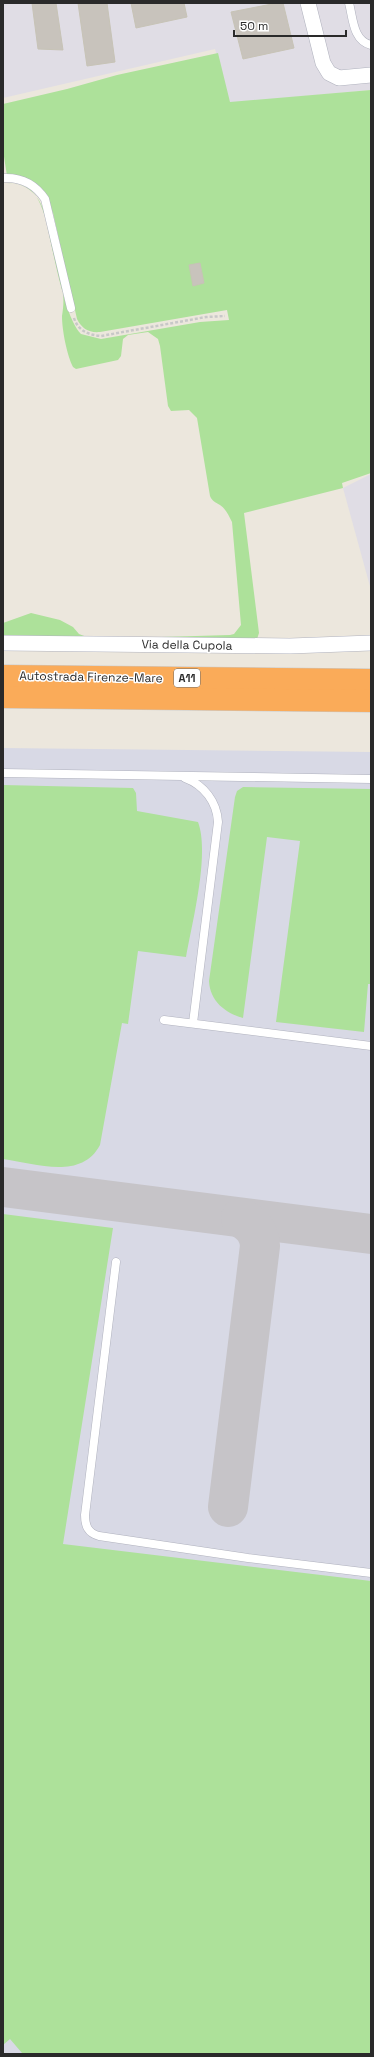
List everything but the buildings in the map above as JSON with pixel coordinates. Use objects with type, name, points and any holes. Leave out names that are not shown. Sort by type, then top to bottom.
[{"type":"highway","name":"Autostrada Firenze-Mare","points":[[3,676],[371,680]]},
{"type":"highway","name":"Autostrada Firenze-Mare","points":[[3,697],[371,701]]},
{"type":"street","points":[[308,3],[323,63],[329,73],[339,78],[371,75]]},
{"type":"street","name":"Via della Cupola","points":[[3,644],[244,646],[371,643]]},
{"type":"lane","points":[[349,3],[356,34],[365,44],[371,45]]},
{"type":"lane","points":[[3,178],[16,178],[30,183],[38,189],[45,199],[71,308]]},
{"type":"lane","points":[[3,773],[371,779]]},
{"type":"lane","points":[[180,776],[194,782],[206,792],[216,808],[218,822],[193,1024]]},
{"type":"lane","points":[[164,1020],[371,1046]]},
{"type":"lane","points":[[116,1262],[85,1515],[85,1523],[91,1534],[248,1558],[371,1573]]},
{"type":"path","points":[[71,308],[78,327],[88,334],[95,336],[206,317],[225,316]]},
{"type":"shaded area","points":[[3,3],[371,3],[371,90],[230,103],[215,49],[3,98]]},
{"type":"shaded area","points":[[371,474],[371,590],[343,488]]},
{"type":"shaded area","points":[[3,748],[371,752],[371,2054],[3,2054]]},
{"type":"green space","points":[[218,53],[230,102],[371,90],[371,473],[342,483],[343,488],[244,513],[259,633],[257,639],[3,641],[3,623],[31,613],[60,620],[73,627],[79,634],[92,639],[230,635],[234,634],[241,625],[232,522],[224,508],[210,496],[197,418],[189,410],[171,411],[168,406],[158,339],[148,332],[128,335],[123,339],[121,356],[118,360],[76,369],[73,367],[71,362],[64,335],[62,322],[63,292],[75,325],[81,334],[101,339],[200,322],[229,320],[227,310],[100,332],[92,332],[84,328],[77,319],[53,213],[43,193],[7,176],[3,150],[3,104],[67,89],[117,75]]},
{"type":"green space","points":[[34,193],[38,198],[41,204],[46,219],[38,199]]},
{"type":"green space","points":[[46,219],[56,256],[63,292],[54,257]]},
{"type":"green space","points":[[3,785],[133,788],[136,793],[137,811],[198,822],[201,836],[202,852],[199,889],[186,957],[138,951],[128,1024],[122,1023],[100,1145],[92,1156],[81,1163],[69,1166],[42,1166],[3,1159]]},
{"type":"green space","points":[[243,787],[371,789],[371,984],[368,984],[364,1032],[276,1022],[300,841],[267,837],[243,1018],[230,1013],[215,1000],[212,995],[209,981],[235,797],[237,791]]},
{"type":"green space","points":[[3,1214],[113,1228],[63,1544],[371,1581],[371,2054],[21,2054],[22,2053],[10,2039],[3,2045]]},
{"type":"taxiway","points":[[3,1187],[371,1234]]},
{"type":"taxiway","points":[[228,1507],[260,1246],[255,1229],[241,1218]]}]
